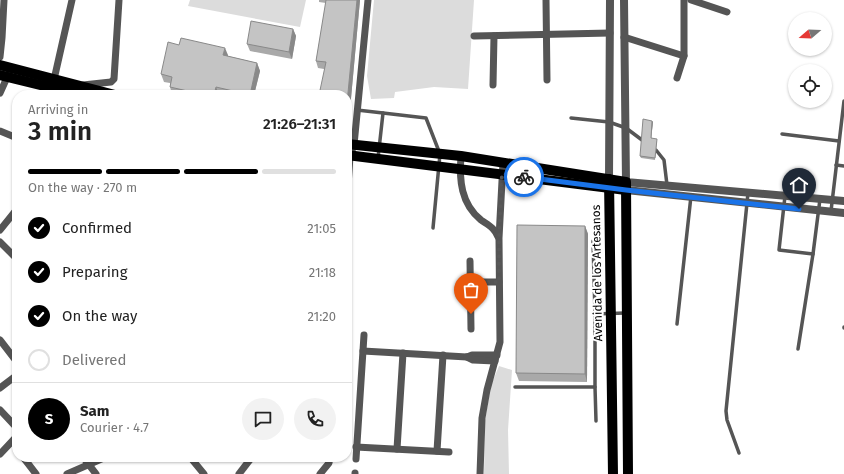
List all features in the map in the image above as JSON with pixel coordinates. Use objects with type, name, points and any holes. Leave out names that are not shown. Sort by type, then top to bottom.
[{"type":"main road","points":[[0,65],[6,73],[80,90]]},
{"type":"main road","points":[[352,145],[461,156],[503,162],[626,186],[628,474]]},
{"type":"main road","points":[[352,155],[502,174],[609,183]]},
{"type":"main road","name":"Avenida de los Artesanos","points":[[609,183],[613,474]]},
{"type":"street","points":[[0,57],[4,0]]},
{"type":"street","points":[[53,84],[72,0]]},
{"type":"street","points":[[80,90],[92,83],[111,82],[114,79],[119,0]]},
{"type":"street","points":[[352,135],[357,110],[368,0]]},
{"type":"street","points":[[546,0],[547,80]]},
{"type":"street","name":"Avenida de los Artesanos","points":[[609,183],[610,0]]},
{"type":"street","points":[[624,0],[626,186]]},
{"type":"street","points":[[677,78],[684,56],[684,0]]},
{"type":"street","points":[[692,0],[727,12]]},
{"type":"street","points":[[474,36],[610,33]]},
{"type":"street","points":[[493,85],[494,36]]},
{"type":"street","points":[[624,36],[684,56]]},
{"type":"street","points":[[0,93],[6,73]]},
{"type":"street","points":[[0,131],[12,136]]},
{"type":"street","points":[[461,156],[461,185],[466,202],[476,216],[495,230],[499,238]]},
{"type":"street","points":[[480,474],[482,418],[487,390],[500,342],[499,238],[503,162]]},
{"type":"street","points":[[626,186],[667,186],[844,202]]},
{"type":"street","points":[[626,186],[691,197],[844,213]]},
{"type":"street","points":[[0,230],[12,215]]},
{"type":"street","points":[[0,242],[12,254]]},
{"type":"street","points":[[470,261],[471,329]]},
{"type":"street","points":[[470,282],[499,282]]},
{"type":"street","points":[[356,459],[364,335]]},
{"type":"street","points":[[0,340],[12,356]]},
{"type":"street","points":[[363,350],[467,357],[473,360],[496,358]]},
{"type":"street","points":[[397,449],[403,353]]},
{"type":"street","points":[[437,451],[444,355]]},
{"type":"street","points":[[0,388],[12,379]]},
{"type":"street","points":[[0,410],[12,423]]},
{"type":"street","points":[[0,454],[12,441]]},
{"type":"street","points":[[356,447],[449,452]]},
{"type":"street","points":[[27,462],[36,474]]},
{"type":"street","points":[[67,474],[93,462]]},
{"type":"street","points":[[194,462],[204,474]]},
{"type":"street","points":[[239,474],[248,462]]},
{"type":"street","points":[[320,474],[329,462]]},
{"type":"street","points":[[88,464],[96,474]]},
{"type":"lane","points":[[831,212],[844,101]]},
{"type":"lane","points":[[357,110],[426,118],[440,154],[433,228]]},
{"type":"lane","points":[[378,159],[383,113]]},
{"type":"lane","points":[[571,118],[609,122],[626,128],[642,140]]},
{"type":"lane","points":[[782,134],[839,141]]},
{"type":"lane","points":[[656,150],[664,160],[667,194]]},
{"type":"lane","points":[[836,165],[844,166]]},
{"type":"lane","points":[[677,324],[692,188]]},
{"type":"lane","points":[[739,453],[727,420],[726,411],[748,193]]},
{"type":"lane","points":[[785,196],[780,250],[813,254]]},
{"type":"lane","points":[[798,349],[820,199]]},
{"type":"lane","points":[[593,241],[596,421]]},
{"type":"lane","points":[[594,314],[626,313]]},
{"type":"lane","points":[[515,387],[595,387]]},
{"type":"shaded area","points":[[190,0],[306,0],[300,27],[188,6]]},
{"type":"shaded area","points":[[374,0],[474,0],[468,89],[434,87],[395,92],[394,98],[371,99],[367,76]]},
{"type":"shaded area","points":[[499,366],[512,370],[508,430],[509,474],[484,474],[485,421],[491,385]]},
{"type":"building","points":[[326,0],[357,0],[348,90],[320,90],[326,62],[316,61]]},
{"type":"building","points":[[251,21],[293,29],[289,52],[247,44]]},
{"type":"building","points":[[181,38],[225,48],[223,55],[257,63],[251,90],[229,90],[216,87],[215,90],[183,90],[170,87],[172,77],[161,74],[168,42],[179,45]]},
{"type":"building","points":[[643,119],[652,121],[651,138],[657,139],[655,158],[640,156]]},
{"type":"building","points":[[517,225],[585,226],[585,374],[516,373]]},
{"type":"way so far","points":[[471,314],[470,282],[499,282],[499,238],[502,174],[524,177]]},
{"type":"route","points":[[524,177],[799,209]]}]
